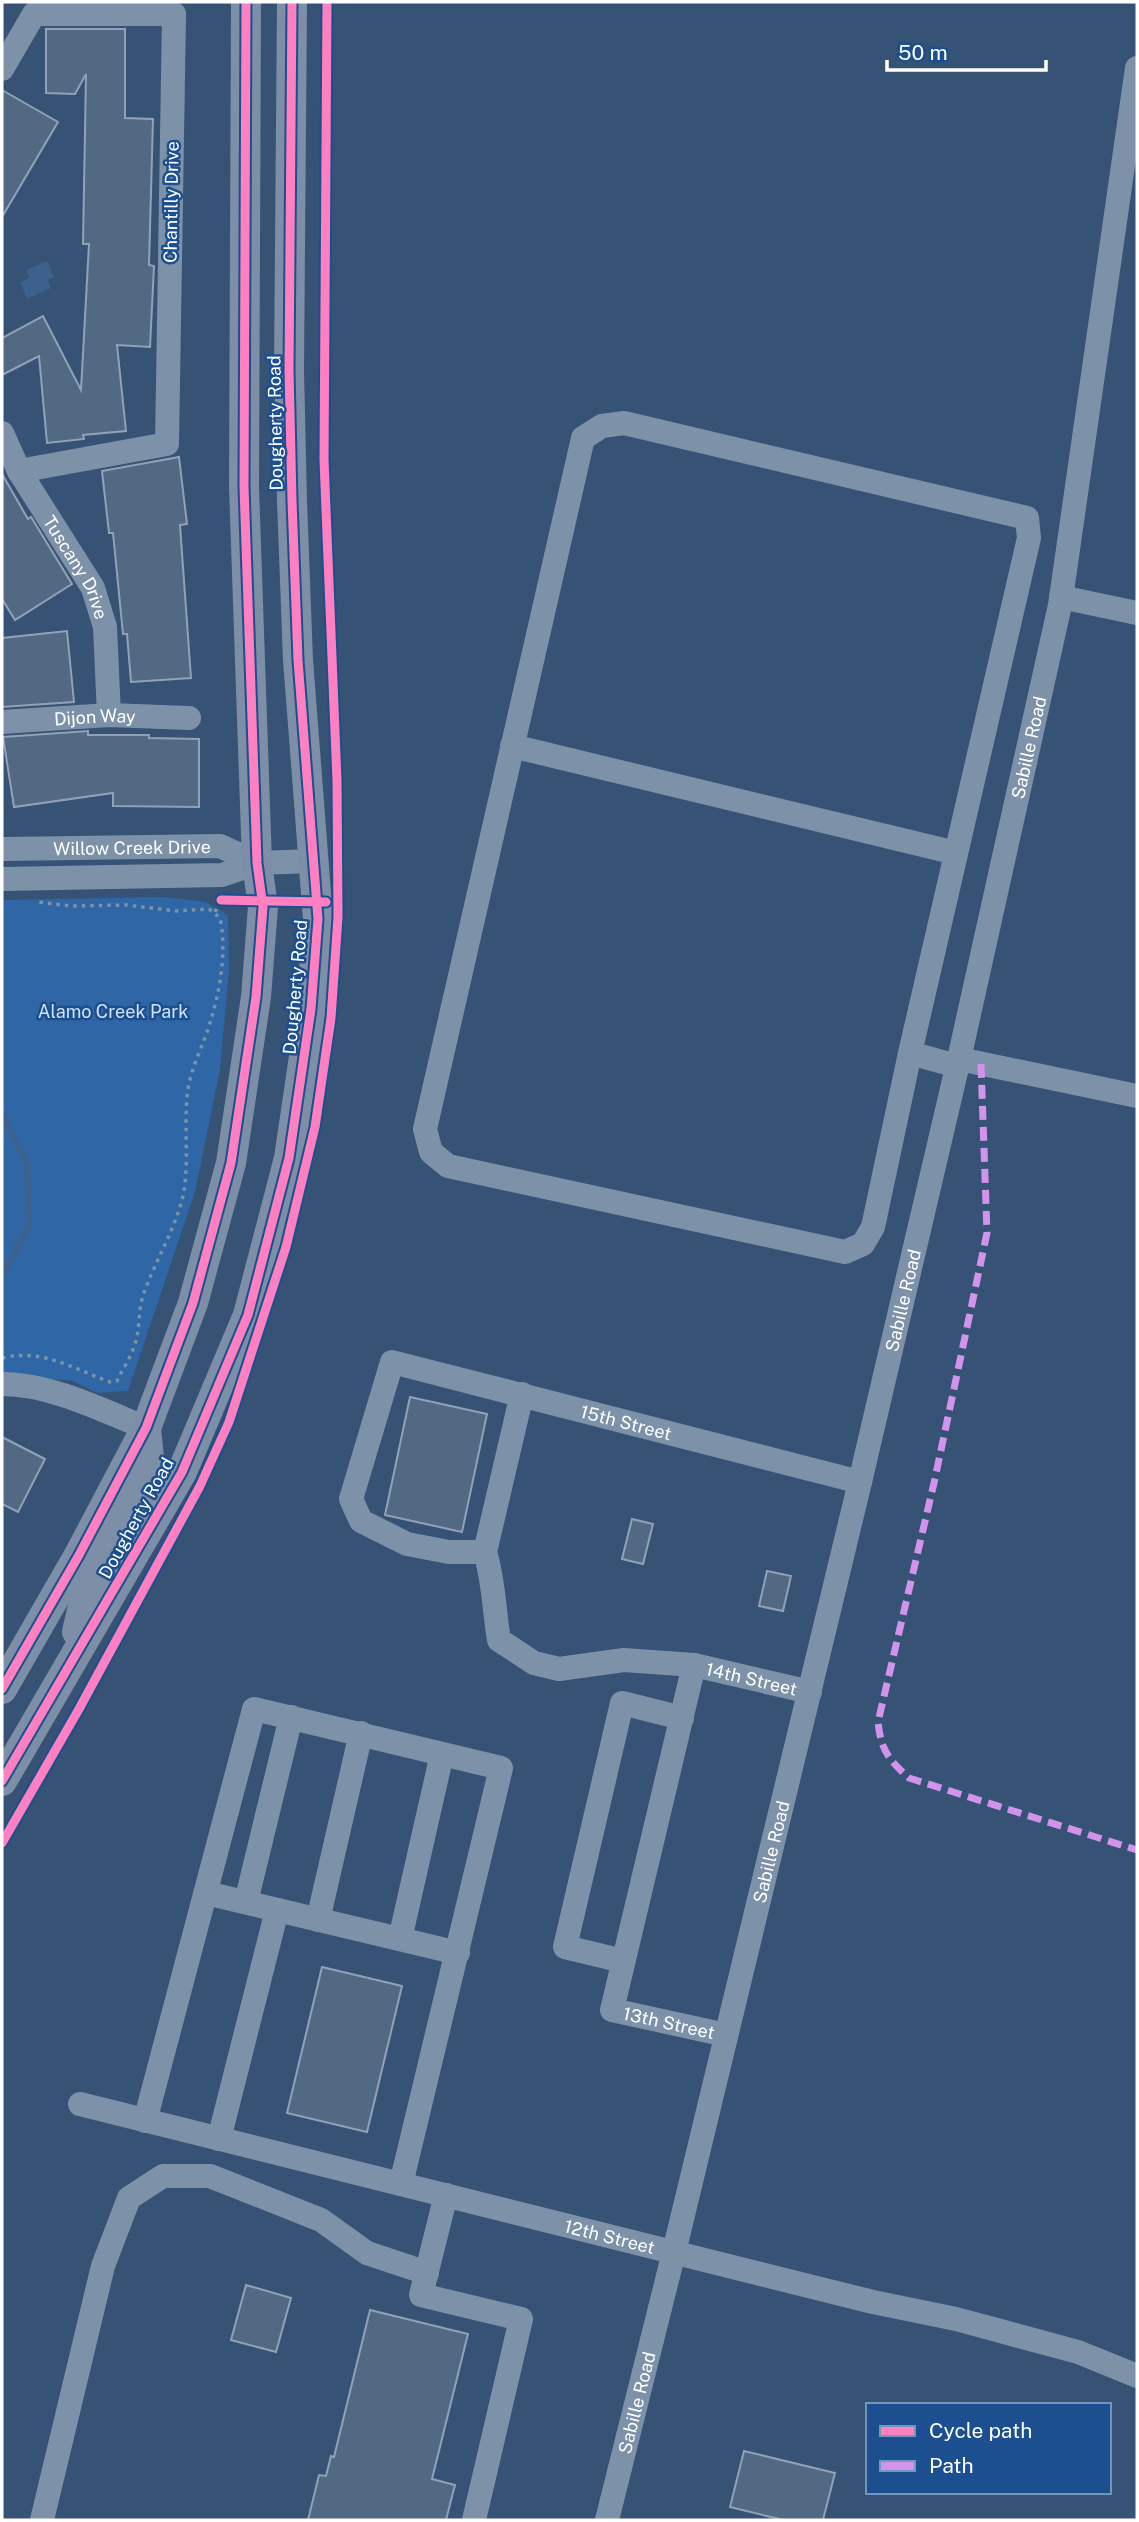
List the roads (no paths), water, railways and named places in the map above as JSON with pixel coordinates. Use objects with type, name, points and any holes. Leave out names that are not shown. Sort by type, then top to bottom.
[{"type":"main road","name":"Dougherty Road","points":[[2,1689],[79,1555],[146,1427],[193,1303],[231,1163],[256,997],[262,900],[257,863],[244,486],[246,2]]},
{"type":"main road","name":"Dougherty Road","points":[[2,1781],[182,1472],[248,1315],[286,1175],[311,1009],[318,919],[298,660],[292,488],[289,370],[292,2]]},
{"type":"main road","points":[[72,1660],[84,1601],[150,1468],[146,1427]]},
{"type":"street","name":"Chantilly Drive","points":[[2,69],[34,14],[65,8],[174,14],[167,444],[19,471]]},
{"type":"street","name":"Sabille Road","points":[[607,2520],[860,1482],[958,1063],[1061,597],[1137,68]]},
{"type":"street","points":[[625,423],[1027,518],[1029,538],[910,1053],[873,1227],[863,1244],[845,1252],[447,1166],[432,1152],[425,1129],[512,746],[583,438],[602,426],[625,423]]},
{"type":"street","name":"Tuscany Drive","points":[[2,433],[19,471],[93,588],[105,627],[109,715]]},
{"type":"street","points":[[1061,597],[1137,613]]},
{"type":"street","name":"Dijon Way","points":[[2,722],[109,715],[189,718]]},
{"type":"street","points":[[512,746],[956,853]]},
{"type":"street","name":"Willow Creek Drive","points":[[2,849],[220,846],[257,863]]},
{"type":"street","name":"Willow Creek Drive","points":[[2,879],[222,876],[257,863],[314,861]]},
{"type":"street","points":[[910,1053],[1137,1096]]},
{"type":"street","name":"15th Street","points":[[485,1552],[449,1552],[407,1544],[361,1521],[351,1499],[392,1362],[860,1482]]},
{"type":"street","points":[[2,1384],[67,1396],[146,1427]]},
{"type":"street","points":[[485,1552],[522,1394]]},
{"type":"street","name":"14th Street","points":[[485,1552],[491,1573],[499,1640],[534,1663],[559,1669],[624,1660],[694,1665],[810,1692]]},
{"type":"street","points":[[682,1718],[622,1703],[565,1947],[623,1961],[682,1718],[694,1665]]},
{"type":"street","points":[[145,2121],[254,1709],[361,1733],[501,1768],[401,2184]]},
{"type":"street","points":[[246,1902],[291,1717]]},
{"type":"street","points":[[318,1920],[361,1733]]},
{"type":"street","points":[[400,1939],[442,1754]]},
{"type":"street","points":[[206,1892],[458,1953]]},
{"type":"street","points":[[219,2140],[277,1910]]},
{"type":"street","name":"13th Street","points":[[623,1961],[612,2010],[726,2035]]},
{"type":"street","name":"12th Street","points":[[80,2105],[873,2302],[956,2319],[1066,2348],[1137,2376]]},
{"type":"street","points":[[42,2520],[103,2266],[129,2198],[163,2176],[210,2176],[321,2220],[367,2253],[427,2273]]},
{"type":"street","points":[[446,2195],[421,2295],[521,2319],[474,2520]]},
{"type":"waterway","points":[[2,1114],[27,1163],[29,1225],[2,1277]]},
{"type":"park label","name":"Alamo Creek Park","points":[[113,1011]]}]
